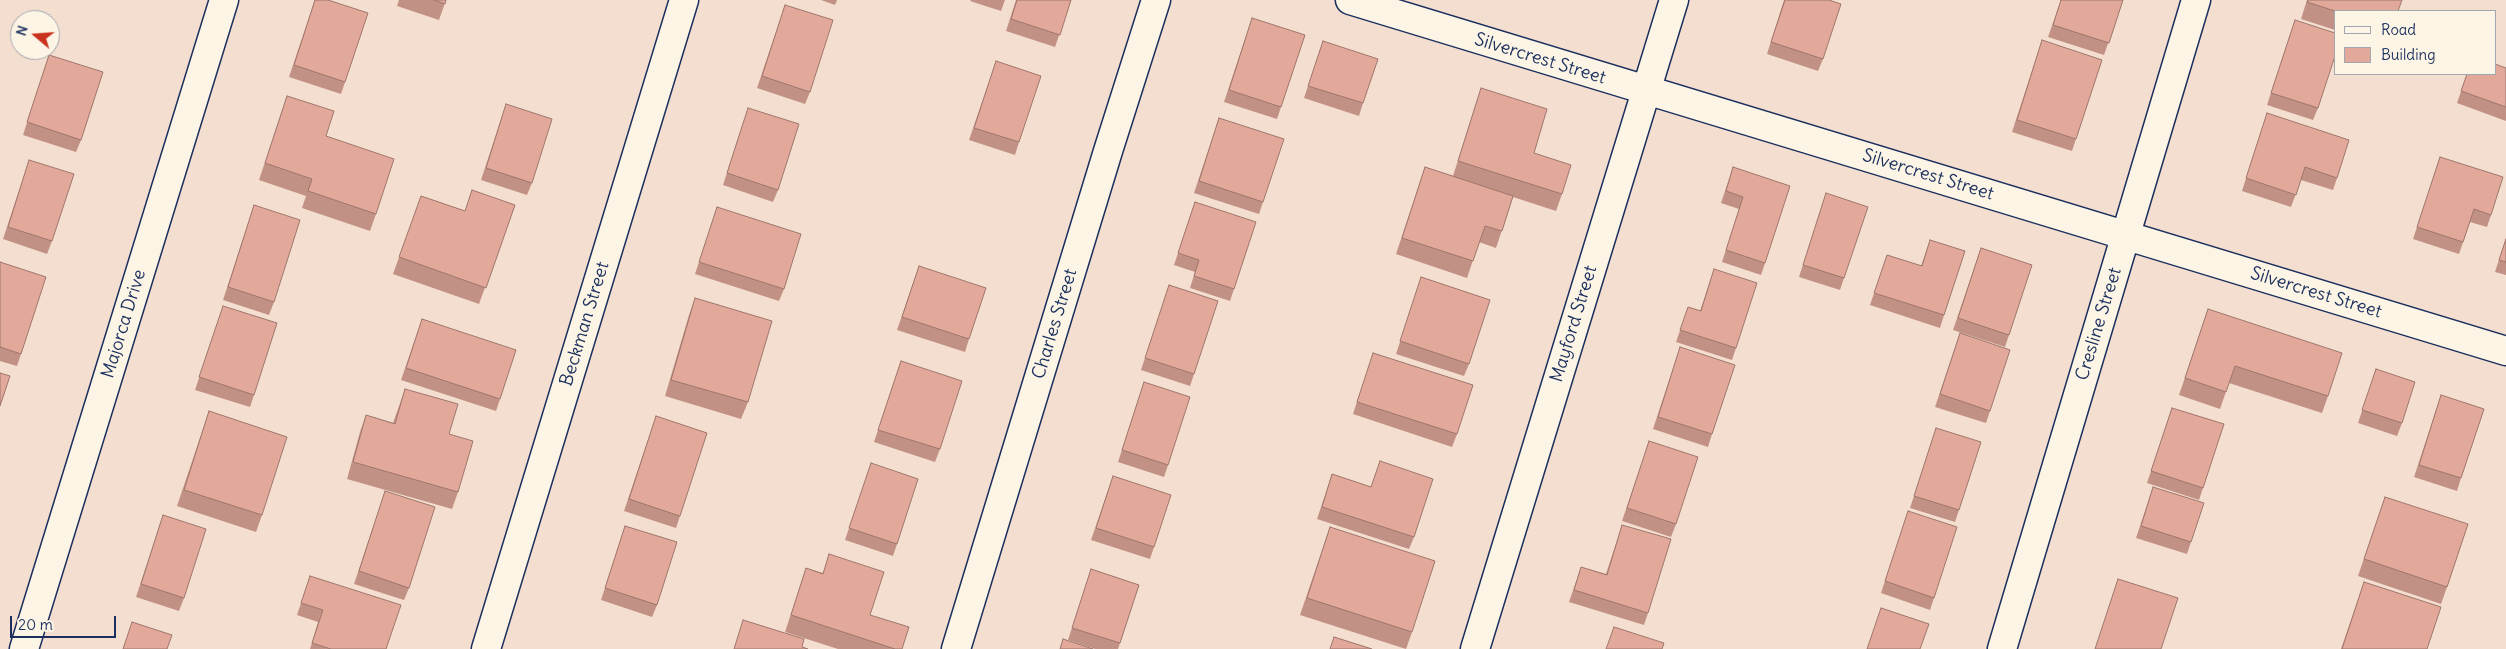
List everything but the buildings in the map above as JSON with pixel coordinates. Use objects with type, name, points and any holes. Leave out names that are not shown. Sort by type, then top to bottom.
[{"type":"street","name":"Majorca Drive","points":[[24,649],[224,0]]},
{"type":"street","name":"Beckman Street","points":[[486,649],[684,0]]},
{"type":"street","name":"Charles Street","points":[[956,649],[1156,0]]},
{"type":"street","name":"Silvercrest Street","points":[[1350,0],[1646,91],[2126,234],[2506,351]]},
{"type":"street","name":"Mayford Street","points":[[1476,649],[1674,0]]},
{"type":"street","name":"Cresline Street","points":[[2002,649],[2196,0]]}]
